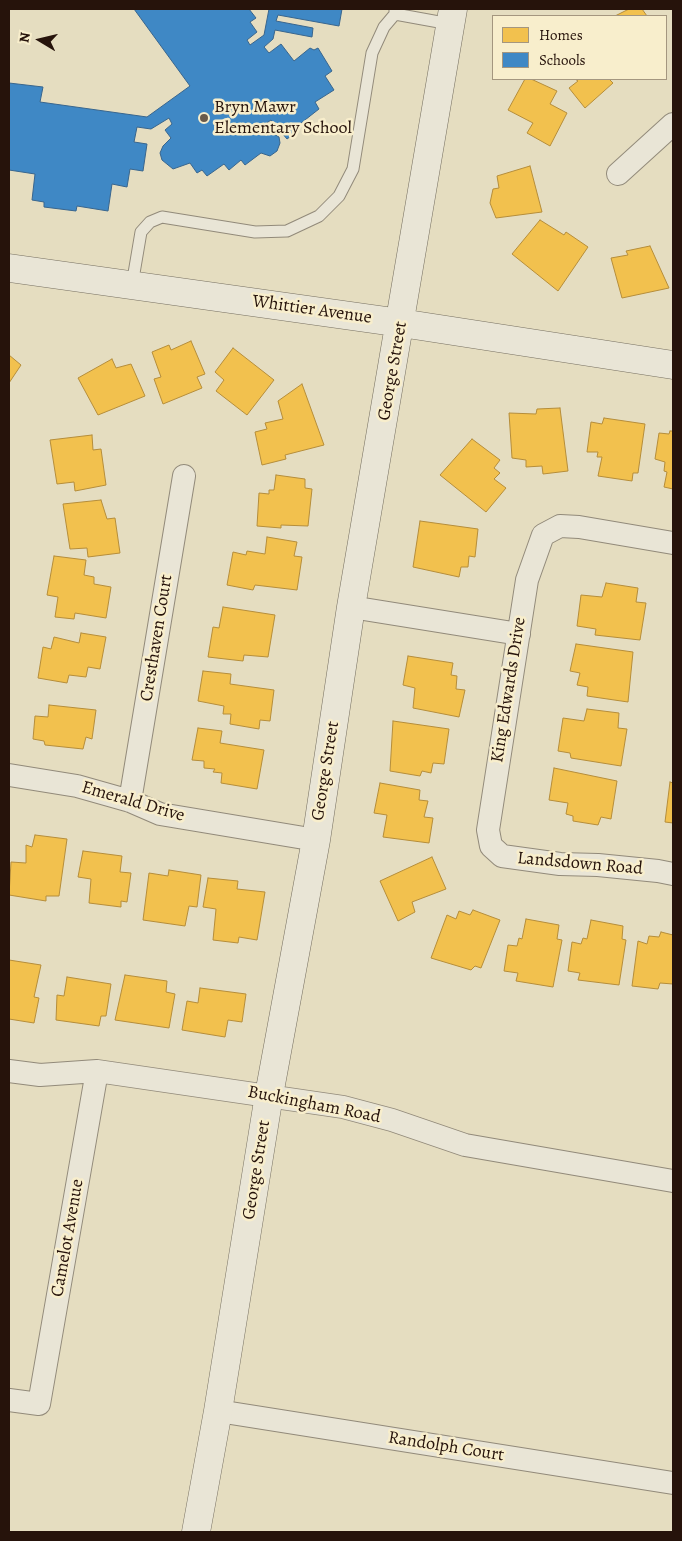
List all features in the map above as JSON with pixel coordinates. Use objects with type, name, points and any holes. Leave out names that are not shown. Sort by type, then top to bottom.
[{"type":"street","name":"George Street","points":[[196,1532],[218,1411],[269,1095],[316,840],[351,607],[401,323],[451,16]]},
{"type":"street","points":[[618,174],[673,124]]},
{"type":"street","name":"Whittier Avenue","points":[[9,268],[401,323],[673,365]]},
{"type":"street","name":"Cresthaven Court","points":[[130,801],[184,476]]},
{"type":"street","name":"King Edwards Drive","points":[[491,846],[488,830],[489,811],[527,580],[543,536],[560,526],[579,527],[673,543]]},
{"type":"street","points":[[351,607],[519,634]]},
{"type":"street","name":"Emerald Drive","points":[[9,775],[77,786],[130,801],[160,814],[316,840]]},
{"type":"street","name":"Landsdown Road","points":[[491,846],[502,856],[560,864],[598,864],[658,870],[673,874]]},
{"type":"street","name":"Buckingham Road","points":[[9,1071],[40,1076],[97,1071],[344,1107],[392,1120],[465,1145],[673,1181]]},
{"type":"street","name":"Camelot Avenue","points":[[9,1400],[39,1404],[97,1071]]},
{"type":"street","name":"Randolph Court","points":[[218,1411],[673,1484]]},
{"type":"lane","points":[[132,285],[142,232],[150,222],[162,217],[255,232],[287,231],[319,216],[339,196],[353,169],[372,53],[384,27],[395,12],[451,16]]},
{"type":"building: Homes","points":[[629,9],[642,9],[646,15],[617,15]]},
{"type":"building: Homes","points":[[524,80],[533,80],[557,91],[550,104],[567,113],[550,146],[527,133],[533,123],[508,110]]},
{"type":"building: Homes","points":[[576,80],[610,80],[613,83],[585,108],[569,88],[578,81]]},
{"type":"building: Homes","points":[[530,166],[542,212],[496,218],[490,203],[493,189],[499,188],[497,176]]},
{"type":"building: Homes","points":[[540,220],[564,235],[566,232],[588,247],[558,291],[512,254]]},
{"type":"building: Homes","points":[[650,246],[669,288],[622,298],[611,258],[628,255],[626,251]]},
{"type":"building: Homes","points":[[191,341],[205,374],[197,377],[202,388],[163,404],[154,379],[161,377],[152,352],[169,345],[171,350]]},
{"type":"building: Homes","points":[[233,348],[274,380],[247,415],[216,391],[224,380],[215,372]]},
{"type":"building: Homes","points":[[9,355],[21,365],[9,383]]},
{"type":"building: Homes","points":[[112,359],[116,368],[131,364],[145,396],[98,415],[78,378]]},
{"type":"building: Homes","points":[[302,384],[324,445],[285,455],[286,459],[262,465],[255,432],[267,429],[265,423],[283,419],[278,401]]},
{"type":"building: Homes","points":[[560,408],[568,471],[543,474],[542,466],[526,467],[526,460],[512,458],[509,413],[536,414],[537,409]]},
{"type":"building: Homes","points":[[604,418],[645,424],[638,473],[633,473],[632,481],[598,476],[602,457],[597,457],[598,452],[587,452],[591,422],[602,424]]},
{"type":"building: Homes","points":[[670,431],[673,431],[673,489],[664,487],[667,472],[664,471],[665,462],[655,459],[659,433],[669,434]]},
{"type":"building: Homes","points":[[92,435],[93,450],[101,449],[106,485],[75,491],[74,482],[57,484],[50,440]]},
{"type":"building: Homes","points":[[472,439],[500,460],[494,468],[500,473],[494,479],[506,488],[486,512],[440,475]]},
{"type":"building: Homes","points":[[276,475],[305,479],[305,488],[312,489],[308,526],[281,525],[281,528],[257,526],[259,493],[269,494],[269,490],[274,490]]},
{"type":"building: Homes","points":[[101,500],[107,519],[115,518],[120,553],[88,557],[87,548],[70,549],[63,504]]},
{"type":"building: Homes","points":[[420,521],[478,529],[475,557],[469,556],[468,567],[461,567],[459,577],[413,567]]},
{"type":"building: Homes","points":[[267,537],[297,542],[294,556],[302,557],[297,590],[255,585],[253,590],[227,585],[233,552],[246,555],[247,551],[265,554]]},
{"type":"building: Homes","points":[[54,556],[86,560],[84,575],[94,577],[94,584],[111,587],[106,618],[75,613],[74,619],[55,617],[58,597],[47,595]]},
{"type":"building: Homes","points":[[606,583],[638,588],[636,602],[646,603],[640,640],[595,635],[596,629],[577,626],[581,595],[602,597]]},
{"type":"building: Homes","points":[[223,607],[275,615],[268,657],[244,655],[243,661],[208,657],[213,627],[219,628]]},
{"type":"building: Homes","points":[[81,633],[106,637],[100,669],[88,667],[86,677],[69,675],[67,683],[38,678],[43,647],[51,649],[54,637],[79,643]]},
{"type":"building: Homes","points":[[576,644],[633,652],[628,702],[587,696],[588,687],[577,685],[580,673],[570,671]]},
{"type":"building: Homes","points":[[408,656],[453,663],[451,675],[457,676],[456,689],[465,690],[459,717],[413,708],[415,688],[403,685]]},
{"type":"building: Homes","points":[[203,671],[231,674],[230,684],[274,690],[270,721],[260,720],[259,729],[230,724],[231,714],[223,714],[224,706],[198,701]]},
{"type":"building: Homes","points":[[49,705],[96,710],[92,739],[86,737],[83,749],[45,745],[44,741],[33,739],[35,716],[48,717]]},
{"type":"building: Homes","points":[[587,709],[619,713],[618,728],[627,729],[621,766],[571,758],[570,753],[558,751],[563,718],[584,721]]},
{"type":"building: Homes","points":[[393,721],[449,729],[444,764],[433,763],[431,773],[422,771],[420,776],[390,771]]},
{"type":"building: Homes","points":[[198,728],[222,731],[220,743],[264,750],[257,789],[221,783],[222,773],[213,772],[215,769],[204,768],[204,761],[192,760]]},
{"type":"building: Homes","points":[[554,768],[617,781],[611,819],[601,817],[598,825],[573,821],[573,816],[566,814],[568,803],[549,800]]},
{"type":"building: Homes","points":[[670,782],[673,783],[673,823],[665,822]]},
{"type":"building: Homes","points":[[380,783],[420,790],[419,800],[428,801],[424,817],[433,818],[429,843],[383,837],[387,815],[374,813]]},
{"type":"building: Homes","points":[[35,835],[67,839],[59,896],[46,896],[46,901],[9,895],[11,862],[26,863],[26,845],[32,847]]},
{"type":"building: Homes","points":[[83,851],[122,856],[120,872],[131,873],[127,902],[121,901],[121,907],[89,903],[91,879],[78,877]]},
{"type":"building: Homes","points":[[432,857],[446,889],[412,902],[415,912],[398,921],[380,881]]},
{"type":"building: Homes","points":[[169,870],[201,875],[197,907],[189,906],[185,926],[143,920],[149,873],[168,876]]},
{"type":"building: Homes","points":[[208,878],[238,881],[237,889],[265,892],[257,940],[239,937],[238,943],[213,940],[216,909],[203,907]]},
{"type":"building: Homes","points":[[473,910],[500,920],[481,968],[475,966],[471,970],[431,958],[447,915],[456,919],[459,911],[470,915]]},
{"type":"building: Homes","points":[[526,919],[559,925],[557,939],[562,940],[553,987],[516,981],[518,973],[504,971],[508,945],[517,946],[519,938],[522,939]]},
{"type":"building: Homes","points":[[591,920],[623,926],[622,939],[626,940],[619,985],[578,980],[580,973],[568,971],[572,942],[581,944],[583,938],[587,939]]},
{"type":"building: Homes","points":[[661,932],[673,935],[673,984],[660,983],[658,989],[632,986],[638,941],[647,944],[649,936],[659,937]]},
{"type":"building: Homes","points":[[9,960],[41,965],[34,997],[39,998],[34,1023],[9,1019]]},
{"type":"building: Homes","points":[[125,975],[167,981],[166,992],[175,994],[169,1028],[115,1020]]},
{"type":"building: Homes","points":[[67,977],[111,984],[106,1016],[101,1016],[99,1026],[56,1020],[57,995],[64,996]]},
{"type":"building: Homes","points":[[200,988],[246,994],[242,1022],[228,1020],[225,1037],[182,1030],[187,1001],[198,1003]]},
{"type":"building: Schools","points":[[134,9],[249,9],[256,18],[250,22],[257,32],[247,40],[250,45],[264,35],[269,9],[342,9],[339,26],[278,15],[276,21],[313,28],[312,37],[275,30],[273,39],[264,47],[269,53],[281,44],[294,61],[310,48],[314,50],[318,48],[332,71],[325,76],[334,90],[315,102],[319,109],[296,127],[298,131],[287,139],[271,120],[265,124],[270,132],[279,137],[280,143],[277,151],[270,156],[261,153],[245,165],[241,160],[229,170],[224,164],[207,176],[202,170],[197,173],[190,163],[173,169],[162,160],[160,153],[163,146],[171,138],[165,130],[172,124],[169,118],[151,129],[137,127],[134,142],[147,144],[143,171],[130,169],[127,187],[112,184],[108,211],[77,206],[76,211],[44,207],[44,202],[32,200],[35,174],[9,170],[9,83],[43,87],[40,102],[147,117],[190,86]]},
{"type":"place","name":"Bryn Mawr Elementary School","points":[[204,118]]}]
